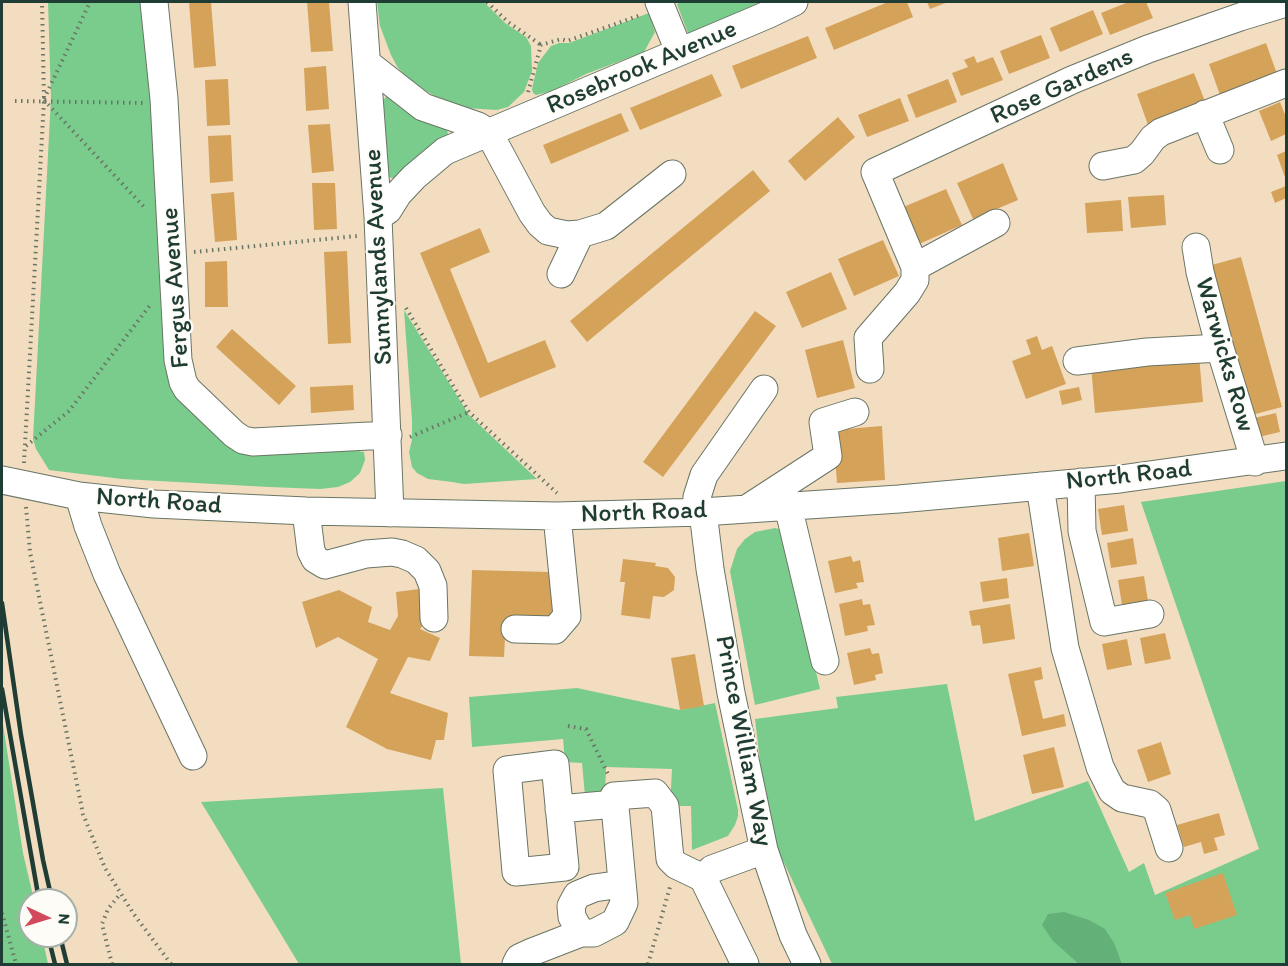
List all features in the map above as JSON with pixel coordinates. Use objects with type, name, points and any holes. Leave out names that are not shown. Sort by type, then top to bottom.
[{"type":"street","name":"Fergus Avenue","points":[[154,2],[164,104],[180,375],[187,388],[243,440],[253,442],[388,435]]},
{"type":"street","name":"Sunnylands Avenue","points":[[362,2],[378,225],[390,513]]},
{"type":"street","name":"Rosebrook Avenue","points":[[378,225],[398,194],[428,163],[460,143],[489,133],[794,2]]},
{"type":"street","points":[[661,5],[679,51]]},
{"type":"street","name":"Rose Gardens","points":[[915,267],[875,172],[1072,80],[1148,49],[1240,17],[1286,6]]},
{"type":"street","points":[[368,64],[423,106],[478,126],[489,133],[540,224],[548,231],[557,234],[580,234],[606,226],[672,174]]},
{"type":"street","points":[[1103,166],[1134,160],[1161,132],[1287,83]]},
{"type":"street","points":[[1205,114],[1220,150]]},
{"type":"street","points":[[870,369],[868,338],[907,293],[915,280],[915,267],[996,223]]},
{"type":"street","points":[[561,274],[580,234]]},
{"type":"street","name":"Warwicks Row","points":[[1196,247],[1200,272],[1220,348],[1255,462]]},
{"type":"street","points":[[1077,361],[1147,352],[1220,348]]},
{"type":"street","name":"Prince William Way","points":[[764,389],[704,475],[697,497],[731,693],[764,849],[793,935],[807,964]]},
{"type":"street","points":[[748,508],[828,456],[823,422],[855,412]]},
{"type":"street","name":"North Road","points":[[12,482],[79,496],[154,504],[306,511],[390,513],[559,506],[700,512],[1040,486],[1255,462],[1287,456]]},
{"type":"street","points":[[1081,482],[1082,531],[1104,622],[1150,614]]},
{"type":"street","points":[[1040,486],[1065,648],[1100,767],[1105,780],[1122,798],[1150,804],[1157,810],[1169,848]]},
{"type":"street","points":[[79,496],[107,573],[193,756]]},
{"type":"street","points":[[516,629],[555,630],[567,616],[559,506]]},
{"type":"street","points":[[788,506],[825,661]]},
{"type":"street","points":[[306,511],[311,551],[315,559],[325,565],[366,554],[392,552],[416,560],[427,571],[433,586],[434,618]]},
{"type":"street","points":[[559,809],[655,793],[665,806],[670,859],[676,865],[703,878],[745,964]]},
{"type":"street","points":[[516,964],[519,958],[531,952],[581,933],[594,933],[615,922],[624,903],[617,800]]},
{"type":"street","points":[[703,878],[712,869],[764,849]]},
{"type":"street","points":[[581,933],[572,917],[571,906],[577,895],[594,888],[622,884]]},
{"type":"path","points":[[42,2],[44,100],[25,447],[12,482],[30,552],[83,814],[105,868],[133,913],[171,964]]},
{"type":"path","points":[[44,100],[90,2]]},
{"type":"path","points":[[487,2],[508,22],[541,45]]},
{"type":"path","points":[[541,45],[561,39],[567,41],[661,5]]},
{"type":"path","points":[[529,115],[525,102],[541,45]]},
{"type":"path","points":[[15,100],[164,104]]},
{"type":"path","points":[[44,100],[148,212]]},
{"type":"path","points":[[173,254],[378,225]]},
{"type":"path","points":[[401,299],[470,412],[559,506]]},
{"type":"path","points":[[25,447],[69,411],[152,304]]},
{"type":"path","points":[[389,466],[407,451],[410,436],[470,412]]},
{"type":"path","points":[[568,726],[586,729],[617,800]]},
{"type":"path","points":[[648,964],[676,865]]},
{"type":"path","points":[[112,964],[102,924],[108,909],[121,893]]},
{"type":"path","points":[[2,913],[16,964]]},
{"type":"green space","points":[[48,2],[148,2],[169,359],[218,427],[364,452],[365,460],[360,473],[350,482],[338,487],[320,489],[269,487],[122,479],[49,470],[36,449],[33,439],[51,98]]},
{"type":"green space","points":[[377,2],[484,2],[505,23],[526,37],[531,46],[532,71],[524,92],[508,107],[497,110],[465,108],[449,104],[426,91],[412,82],[398,68],[380,26]]},
{"type":"green space","points":[[681,2],[760,2],[689,36],[677,4]]},
{"type":"green space","points":[[649,13],[655,32],[644,52],[586,74],[552,91],[536,95],[533,93],[538,63],[551,46],[569,43]]},
{"type":"green space","points":[[387,95],[441,125],[448,134],[447,140],[397,179],[388,177],[383,101]]},
{"type":"green space","points":[[404,310],[469,415],[537,479],[464,484],[428,479],[412,467],[409,452],[412,440],[412,420]]},
{"type":"green space","points":[[1286,481],[1286,964],[832,964],[768,829],[755,719],[838,708],[836,697],[947,684],[975,821],[1088,781],[1129,872],[1144,863],[1155,895],[1259,849],[1141,502]]},
{"type":"green space","points":[[775,528],[783,530],[820,689],[755,705],[730,571],[737,549],[745,539],[755,532]]},
{"type":"green space","points":[[577,688],[680,710],[715,703],[738,810],[735,825],[728,836],[692,850],[691,806],[670,806],[672,769],[606,767],[605,796],[585,796],[582,763],[565,762],[563,739],[472,747],[469,697]]},
{"type":"green space","points":[[2,718],[23,853],[31,888],[18,888],[18,948],[45,948],[48,964],[2,964]]},
{"type":"green space","points":[[443,788],[461,964],[299,964],[201,802]]},
{"type":"green space","points":[[1064,912],[1089,920],[1105,929],[1114,943],[1122,964],[1079,964],[1053,941],[1042,925],[1048,914]]},
{"type":"building","points":[[189,2],[211,2],[216,66],[194,68]]},
{"type":"building","points":[[307,2],[329,2],[333,51],[311,52]]},
{"type":"building","points":[[888,2],[907,2],[913,17],[834,50],[825,28]]},
{"type":"building","points":[[927,2],[948,2],[930,9]]},
{"type":"building","points":[[1126,2],[1146,2],[1153,18],[1110,35],[1101,13]]},
{"type":"building","points":[[1093,10],[1103,34],[1060,52],[1050,28]]},
{"type":"building","points":[[1041,35],[1050,58],[1009,74],[1000,51]]},
{"type":"building","points":[[808,36],[817,58],[741,89],[732,66]]},
{"type":"building","points":[[1266,43],[1277,74],[1220,95],[1209,64]]},
{"type":"building","points":[[974,56],[977,63],[993,57],[1003,80],[961,96],[952,73],[968,67],[964,60]]},
{"type":"building","points":[[326,66],[329,109],[306,111],[304,68]]},
{"type":"building","points":[[1194,73],[1206,104],[1148,125],[1137,94]]},
{"type":"building","points":[[712,74],[722,96],[640,130],[630,108]]},
{"type":"building","points":[[228,79],[230,125],[207,126],[205,80]]},
{"type":"building","points":[[948,79],[957,102],[916,118],[907,95]]},
{"type":"building","points":[[900,98],[909,121],[867,137],[858,115]]},
{"type":"building","points":[[1280,102],[1286,117],[1286,134],[1271,141],[1259,111]]},
{"type":"building","points":[[621,113],[629,131],[551,164],[543,145]]},
{"type":"building","points":[[838,117],[855,137],[805,181],[788,161]]},
{"type":"building","points":[[330,124],[334,171],[312,173],[308,125]]},
{"type":"building","points":[[231,135],[233,181],[210,183],[208,136]]},
{"type":"building","points":[[1286,151],[1286,180],[1277,155]]},
{"type":"building","points":[[1003,163],[1018,200],[973,219],[957,183]]},
{"type":"building","points":[[753,170],[770,191],[587,342],[570,321]]},
{"type":"building","points":[[312,183],[335,183],[337,229],[314,230]]},
{"type":"building","points":[[1286,186],[1286,198],[1275,203],[1271,192]]},
{"type":"building","points":[[946,189],[962,225],[917,245],[901,208]]},
{"type":"building","points":[[234,192],[237,240],[215,242],[211,194]]},
{"type":"building","points":[[1164,195],[1166,225],[1131,228],[1128,197]]},
{"type":"building","points":[[1121,200],[1123,231],[1087,233],[1085,203]]},
{"type":"building","points":[[480,228],[490,252],[450,269],[488,363],[545,340],[556,367],[480,398],[420,253]]},
{"type":"building","points":[[883,240],[899,276],[854,296],[838,259]]},
{"type":"building","points":[[347,251],[351,343],[328,344],[324,252]]},
{"type":"building","points":[[1241,257],[1282,407],[1248,416],[1208,266]]},
{"type":"building","points":[[227,261],[228,307],[205,307],[205,262]]},
{"type":"building","points":[[831,272],[847,309],[802,328],[786,292]]},
{"type":"building","points":[[755,311],[776,326],[663,477],[643,462]]},
{"type":"building","points":[[232,329],[296,386],[279,405],[216,347]]},
{"type":"building","points":[[1037,336],[1042,350],[1052,346],[1066,384],[1026,399],[1012,361],[1031,354],[1026,340]]},
{"type":"building","points":[[843,340],[855,388],[817,398],[805,350]]},
{"type":"building","points":[[1199,355],[1203,402],[1095,413],[1091,365]]},
{"type":"building","points":[[353,385],[354,410],[311,413],[310,387]]},
{"type":"building","points":[[1079,387],[1082,400],[1062,405],[1059,391]]},
{"type":"building","points":[[1276,413],[1280,432],[1254,438],[1250,419]]},
{"type":"building","points":[[882,426],[885,480],[837,483],[833,430]]},
{"type":"building","points":[[1124,505],[1128,531],[1102,535],[1098,509]]},
{"type":"building","points":[[1029,533],[1034,566],[1002,571],[998,538]]},
{"type":"building","points":[[1133,538],[1137,564],[1111,568],[1107,543]]},
{"type":"building","points":[[851,556],[853,562],[860,560],[864,582],[856,583],[858,588],[835,593],[828,561]]},
{"type":"building","points":[[623,559],[656,563],[655,566],[668,568],[675,577],[674,590],[664,597],[653,596],[650,619],[621,615],[625,582],[620,582]]},
{"type":"building","points":[[472,570],[549,572],[549,579],[558,580],[557,619],[506,618],[504,657],[469,656]]},
{"type":"building","points":[[1144,576],[1148,601],[1122,605],[1118,580]]},
{"type":"building","points":[[1007,578],[1009,598],[983,602],[980,582]]},
{"type":"building","points":[[427,588],[427,620],[420,629],[440,638],[430,661],[408,657],[390,693],[448,713],[444,740],[436,740],[431,760],[387,749],[346,727],[378,659],[338,637],[316,648],[302,602],[339,590],[372,607],[368,622],[390,630],[398,616],[396,592]]},
{"type":"building","points":[[862,599],[863,605],[870,604],[875,625],[867,626],[868,631],[845,636],[839,604]]},
{"type":"building","points":[[1010,604],[1015,639],[983,644],[980,625],[972,626],[969,611]]},
{"type":"building","points":[[1165,633],[1171,659],[1145,664],[1140,638]]},
{"type":"building","points":[[1127,639],[1132,665],[1107,670],[1102,644]]},
{"type":"building","points":[[870,648],[872,654],[879,653],[883,673],[875,675],[876,680],[854,685],[847,653]]},
{"type":"building","points":[[695,654],[704,706],[680,710],[671,658]]},
{"type":"building","points":[[1041,667],[1043,679],[1034,681],[1043,719],[1064,714],[1066,726],[1022,736],[1008,674]]},
{"type":"building","points":[[1161,742],[1171,774],[1148,782],[1137,750]]},
{"type":"building","points":[[1054,747],[1064,787],[1032,794],[1023,755]]},
{"type":"building","points":[[1219,813],[1225,835],[1214,838],[1218,850],[1204,854],[1201,842],[1184,847],[1177,825]]},
{"type":"building","points":[[1223,873],[1237,915],[1194,929],[1190,915],[1175,920],[1165,893]]},
{"type":"railway","points":[[2,603],[21,735],[49,888]]},
{"type":"railway","points":[[2,689],[37,888]]},
{"type":"railway","points":[[51,948],[55,964]]},
{"type":"railway","points":[[63,948],[67,964]]}]
